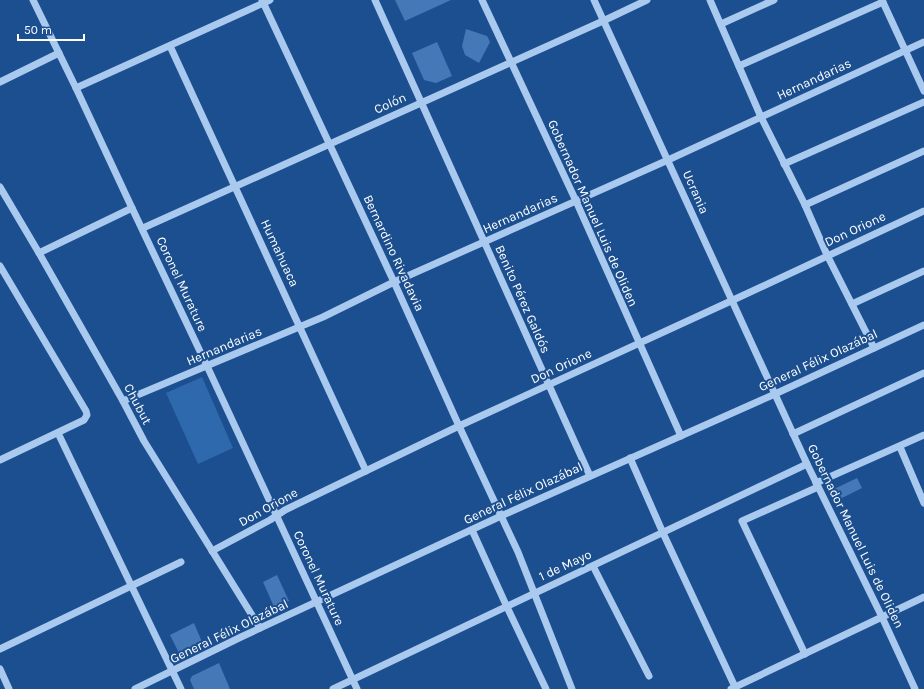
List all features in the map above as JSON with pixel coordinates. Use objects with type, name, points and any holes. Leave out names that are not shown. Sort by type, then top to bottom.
[{"type":"street","name":"Coronel Murature","points":[[33,0],[207,366],[357,689]]},
{"type":"street","name":"Benito Pérez Galdós","points":[[375,0],[590,476]]},
{"type":"street","name":"Gobernador Manuel Luis de Oliden","points":[[482,0],[576,201],[681,436]]},
{"type":"street","name":"Ucrania","points":[[594,0],[775,394]]},
{"type":"street","name":"Colón","points":[[142,228],[647,0]]},
{"type":"street","points":[[710,0],[761,117],[874,348]]},
{"type":"street","points":[[721,24],[774,0]]},
{"type":"street","points":[[76,88],[265,1]]},
{"type":"street","name":"Bernardino Rivadavia","points":[[265,1],[501,516]]},
{"type":"street","points":[[739,66],[883,1],[924,91]]},
{"type":"street","name":"Hernandarias","points":[[123,401],[300,326],[394,282],[668,160],[924,42]]},
{"type":"street","name":"Humahuaca","points":[[170,46],[236,186],[366,471]]},
{"type":"street","points":[[0,82],[59,54]]},
{"type":"street","points":[[784,164],[924,102]]},
{"type":"street","points":[[805,205],[924,152]]},
{"type":"street","name":"Chubut","points":[[0,187],[123,401],[144,441],[260,628]]},
{"type":"street","points":[[39,253],[132,208]]},
{"type":"street","name":"Don Orione","points":[[212,551],[277,516],[285,510],[459,426],[924,211]]},
{"type":"street","points":[[0,460],[84,420],[87,415],[82,404],[1,270]]},
{"type":"street","points":[[852,304],[924,271]]},
{"type":"street","name":"General Félix Olazábal","points":[[135,689],[260,628],[501,516],[775,394],[924,325]]},
{"type":"street","points":[[793,434],[924,373]]},
{"type":"street","name":"Gobernador Manuel Luis de Oliden","points":[[775,394],[915,689]]},
{"type":"street","points":[[58,433],[181,689]]},
{"type":"street","points":[[805,654],[742,521],[924,436]]},
{"type":"street","points":[[900,447],[924,503]]},
{"type":"street","points":[[630,458],[734,688],[924,597]]},
{"type":"street","name":"1 de Mayo","points":[[333,689],[807,464]]},
{"type":"street","points":[[501,516],[518,552],[572,689]]},
{"type":"street","points":[[472,530],[546,689]]},
{"type":"street","points":[[0,649],[181,562]]},
{"type":"street","points":[[593,566],[649,676]]},
{"type":"street","points":[[0,669],[9,689]]},
{"type":"shaded area","points":[[202,377],[233,448],[198,464],[166,393]]},
{"type":"building","points":[[395,0],[451,0],[405,21]]},
{"type":"building","points":[[466,29],[487,36],[490,42],[479,63],[465,55],[462,46]]},
{"type":"building","points":[[437,42],[452,76],[436,83],[424,80],[412,53]]},
{"type":"building","points":[[857,478],[862,488],[836,501],[832,490]]},
{"type":"building","points":[[277,575],[289,601],[275,609],[263,582]]},
{"type":"building","points":[[194,623],[202,642],[179,653],[170,635]]},
{"type":"building","points":[[219,663],[230,689],[194,689],[190,680],[192,676]]}]
